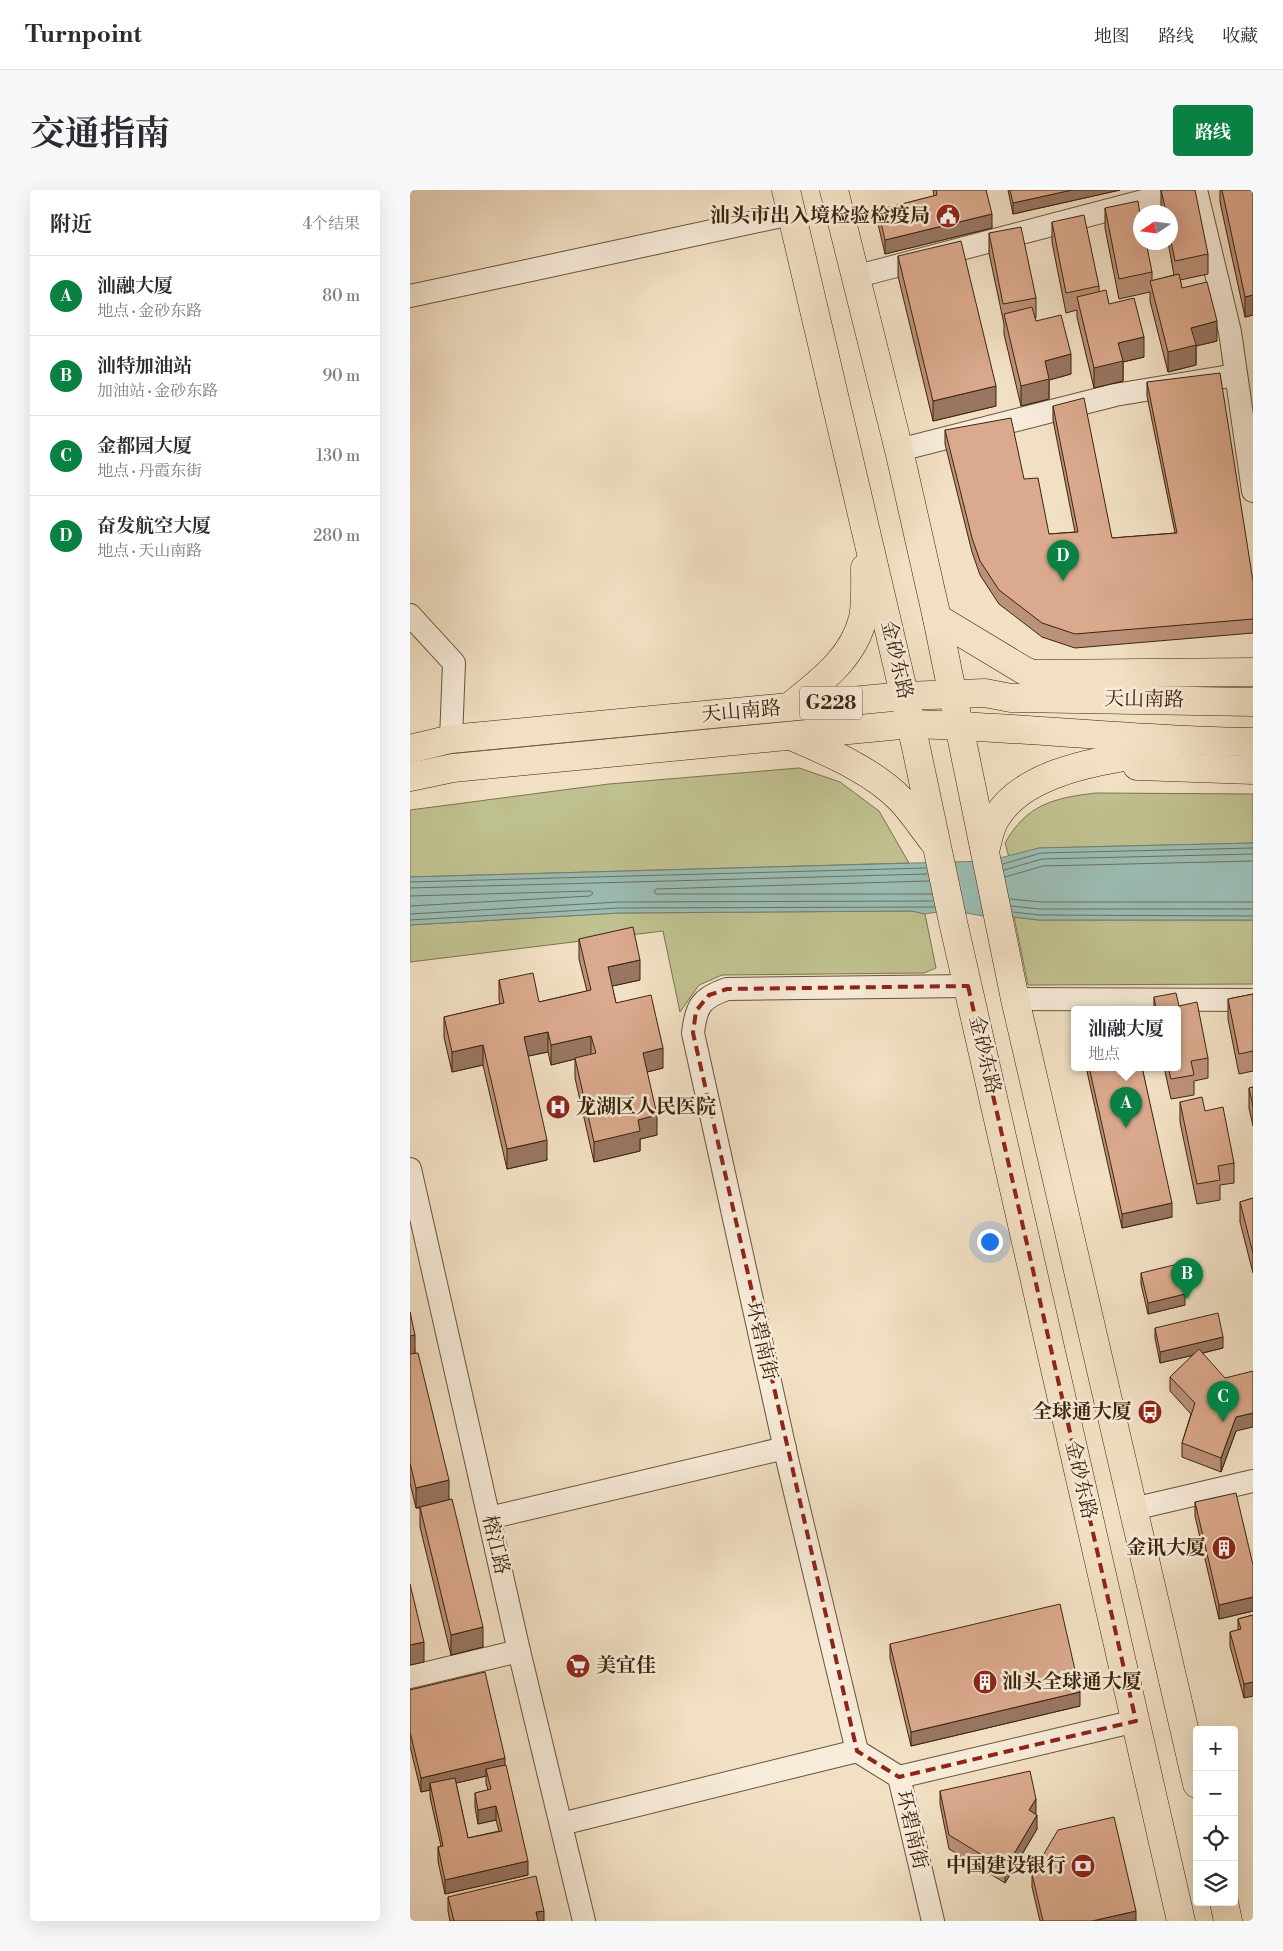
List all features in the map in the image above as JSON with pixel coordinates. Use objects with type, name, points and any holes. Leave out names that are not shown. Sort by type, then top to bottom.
[{"type":"main road","points":[[834,190],[854,277],[899,450],[954,693],[984,852],[1015,999],[1194,1771]]},
{"type":"main road","name":"金砂东路","points":[[788,202],[911,724],[953,922],[1181,1921]]},
{"type":"main road","points":[[788,707],[824,678],[852,648],[863,617],[867,534]]},
{"type":"main road","points":[[937,618],[1034,674],[1095,700]]},
{"type":"main road","points":[[1034,674],[1253,672]]},
{"type":"main road","name":"天山南路","points":[[410,749],[451,739],[904,696],[954,693],[985,693],[1011,698],[1253,702]]},
{"type":"main road","name":"天山南路","points":[[410,777],[452,768],[911,724],[959,725],[1202,742],[1253,742]]},
{"type":"main road","points":[[790,735],[833,754],[868,775],[901,800],[938,850]]},
{"type":"main road","points":[[984,852],[995,819],[1014,796],[1035,782],[1065,771],[1202,742]]},
{"type":"main road","points":[[1095,764],[1253,770]]},
{"type":"main road","points":[[1225,1906],[1228,1921]]},
{"type":"street","points":[[854,277],[1185,190]]},
{"type":"street","points":[[1196,190],[1243,389],[1253,491]]},
{"type":"street","points":[[410,296],[788,202]]},
{"type":"street","points":[[899,450],[1115,395],[1243,389]]},
{"type":"street","points":[[410,615],[454,663],[451,739]]},
{"type":"street","name":"环碧南街","points":[[932,1921],[899,1777],[857,1751],[785,1448],[693,1033],[696,1011],[709,995],[727,989],[968,986]]},
{"type":"street","points":[[1015,999],[1253,1000]]},
{"type":"street","name":"榕江路","points":[[410,1169],[519,1651],[584,1921]]},
{"type":"street","points":[[489,1518],[785,1448]]},
{"type":"street","points":[[1133,1509],[1253,1481]]},
{"type":"street","points":[[410,1677],[519,1651]]},
{"type":"street","points":[[899,1777],[1136,1721]]},
{"type":"street","points":[[561,1824],[857,1751]]},
{"type":"highlighted area","points":[[968,986],[1136,1721],[899,1777],[857,1751],[693,1033],[696,1011],[709,995],[727,989]]},
{"type":"green space","points":[[799,768],[840,782],[879,811],[909,863],[410,877],[410,810],[609,784]]},
{"type":"green space","points":[[1096,793],[1253,794],[1253,843],[1040,848],[1009,857],[1005,843],[1023,819],[1032,811],[1067,797]]},
{"type":"green space","points":[[912,911],[925,914],[936,968],[924,973],[722,975],[699,985],[680,1012],[663,931],[410,962],[410,925],[619,913]]},
{"type":"green space","points":[[1014,917],[1039,920],[1253,920],[1253,984],[1028,985]]},
{"type":"water","points":[[1253,843],[1253,920],[1039,920],[1014,917],[1001,919],[949,910],[925,914],[912,911],[619,913],[410,925],[410,877],[988,861],[1039,848]]},
{"type":"building","name":"汕头市出入境检验检疫局","points":[[936,190],[986,190],[992,214],[885,240],[878,210],[937,195]]},
{"type":"building","points":[[1010,190],[1072,190],[1013,203]]},
{"type":"building","points":[[1161,190],[1195,190],[1208,254],[1175,261],[1173,250],[1178,250],[1178,205],[1164,205]]},
{"type":"building","points":[[1222,190],[1253,190],[1253,295],[1245,297]]},
{"type":"building","points":[[1138,201],[1139,205],[1133,205],[1133,250],[1148,250],[1152,272],[1119,279],[1105,208]]},
{"type":"building","points":[[1084,215],[1099,286],[1066,293],[1052,222]]},
{"type":"building","points":[[1021,227],[1036,298],[1003,304],[989,233]]},
{"type":"building","points":[[961,241],[996,386],[933,401],[898,256]]},
{"type":"building","points":[[1179,274],[1182,288],[1207,282],[1217,321],[1191,328],[1196,345],[1168,352],[1150,281]]},
{"type":"building","points":[[1106,290],[1109,304],[1134,298],[1144,337],[1118,343],[1123,361],[1094,368],[1077,297]]},
{"type":"building","points":[[1032,307],[1036,321],[1061,315],[1071,354],[1045,361],[1049,379],[1021,386],[1004,314]]},
{"type":"building","points":[[1220,373],[1253,581],[1253,619],[1075,634],[1042,623],[999,590],[980,561],[972,538],[945,430],[1011,418],[1024,479],[1038,478],[1049,534],[1078,532],[1053,406],[1084,398],[1112,538],[1177,533],[1147,382]]},
{"type":"building","points":[[633,927],[640,960],[608,967],[616,1003],[651,995],[663,1048],[643,1053],[657,1115],[638,1120],[640,1131],[594,1142],[575,1058],[596,1053],[591,1036],[551,1045],[548,1032],[524,1037],[547,1140],[507,1149],[483,1045],[452,1052],[444,1017],[504,1003],[499,980],[533,973],[539,1002],[591,990],[579,939]]},
{"type":"building","points":[[1176,993],[1179,1006],[1156,1006],[1154,997]]},
{"type":"building","points":[[1253,994],[1253,1051],[1239,1054],[1228,999]]},
{"type":"building","points":[[1197,1002],[1208,1058],[1191,1061],[1194,1075],[1171,1079],[1169,1071],[1181,1071],[1181,1006],[1179,1006]]},
{"type":"building","points":[[1090,1071],[1143,1071],[1172,1203],[1122,1214]]},
{"type":"building","points":[[1253,1087],[1253,1106],[1249,1088]]},
{"type":"building","points":[[1202,1097],[1205,1111],[1223,1107],[1234,1163],[1218,1166],[1220,1180],[1197,1184],[1180,1102]]},
{"type":"building","points":[[1253,1198],[1253,1253],[1240,1202]]},
{"type":"building","points":[[1178,1264],[1185,1294],[1148,1303],[1141,1273]]},
{"type":"building","points":[[410,1312],[415,1335],[410,1336]]},
{"type":"building","points":[[1218,1313],[1223,1337],[1160,1352],[1155,1328]]},
{"type":"building","points":[[1199,1349],[1225,1378],[1253,1371],[1253,1413],[1236,1417],[1221,1458],[1182,1443],[1195,1403],[1170,1377]]},
{"type":"building","points":[[418,1353],[449,1480],[416,1488],[410,1463],[410,1354]]},
{"type":"building","name":"金讯大厦","points":[[1236,1493],[1253,1565],[1253,1597],[1219,1605],[1195,1502]]},
{"type":"building","points":[[452,1499],[483,1627],[451,1635],[420,1507]]},
{"type":"building","points":[[410,1584],[424,1642],[410,1645]]},
{"type":"building","name":"汕头全球通大厦","points":[[1060,1604],[1080,1692],[911,1732],[890,1644]]},
{"type":"building","points":[[1253,1615],[1253,1682],[1244,1684],[1230,1632],[1241,1629],[1238,1619]]},
{"type":"building","points":[[485,1672],[505,1758],[421,1778],[410,1732],[410,1690]]},
{"type":"building","points":[[506,1765],[528,1861],[445,1880],[438,1847],[443,1846],[430,1783],[455,1778],[468,1838],[502,1831],[496,1806],[478,1810],[475,1793],[491,1789],[486,1769]]},
{"type":"building","points":[[1030,1771],[1036,1799],[1029,1810],[1037,1815],[1005,1869],[949,1835],[940,1791]]},
{"type":"building","name":"中国建设银行","points":[[1114,1817],[1136,1911],[1092,1921],[1043,1921],[1032,1874],[1058,1830]]},
{"type":"building","points":[[536,1876],[544,1911],[536,1912],[538,1921],[454,1921],[448,1897]]},
{"type":"place","name":"汕头市出入境检验检疫局","points":[[948,216]]},
{"type":"place","name":"奋发航空大厦","points":[[1063,581]]},
{"type":"place","name":"龙湖区人民医院","points":[[558,1107]]},
{"type":"place","name":"汕融大厦","points":[[1126,1128]]},
{"type":"place","name":"汕特加油站","points":[[1187,1299]]},
{"type":"place","name":"全球通大厦","points":[[1150,1412]]},
{"type":"place","name":"金都园大厦","points":[[1223,1422]]},
{"type":"place","name":"金讯大厦","points":[[1224,1548]]},
{"type":"place","name":"美宜佳","points":[[578,1666]]},
{"type":"place","name":"汕头全球通大厦","points":[[985,1682]]},
{"type":"place","name":"中国建设银行","points":[[1083,1866]]}]
